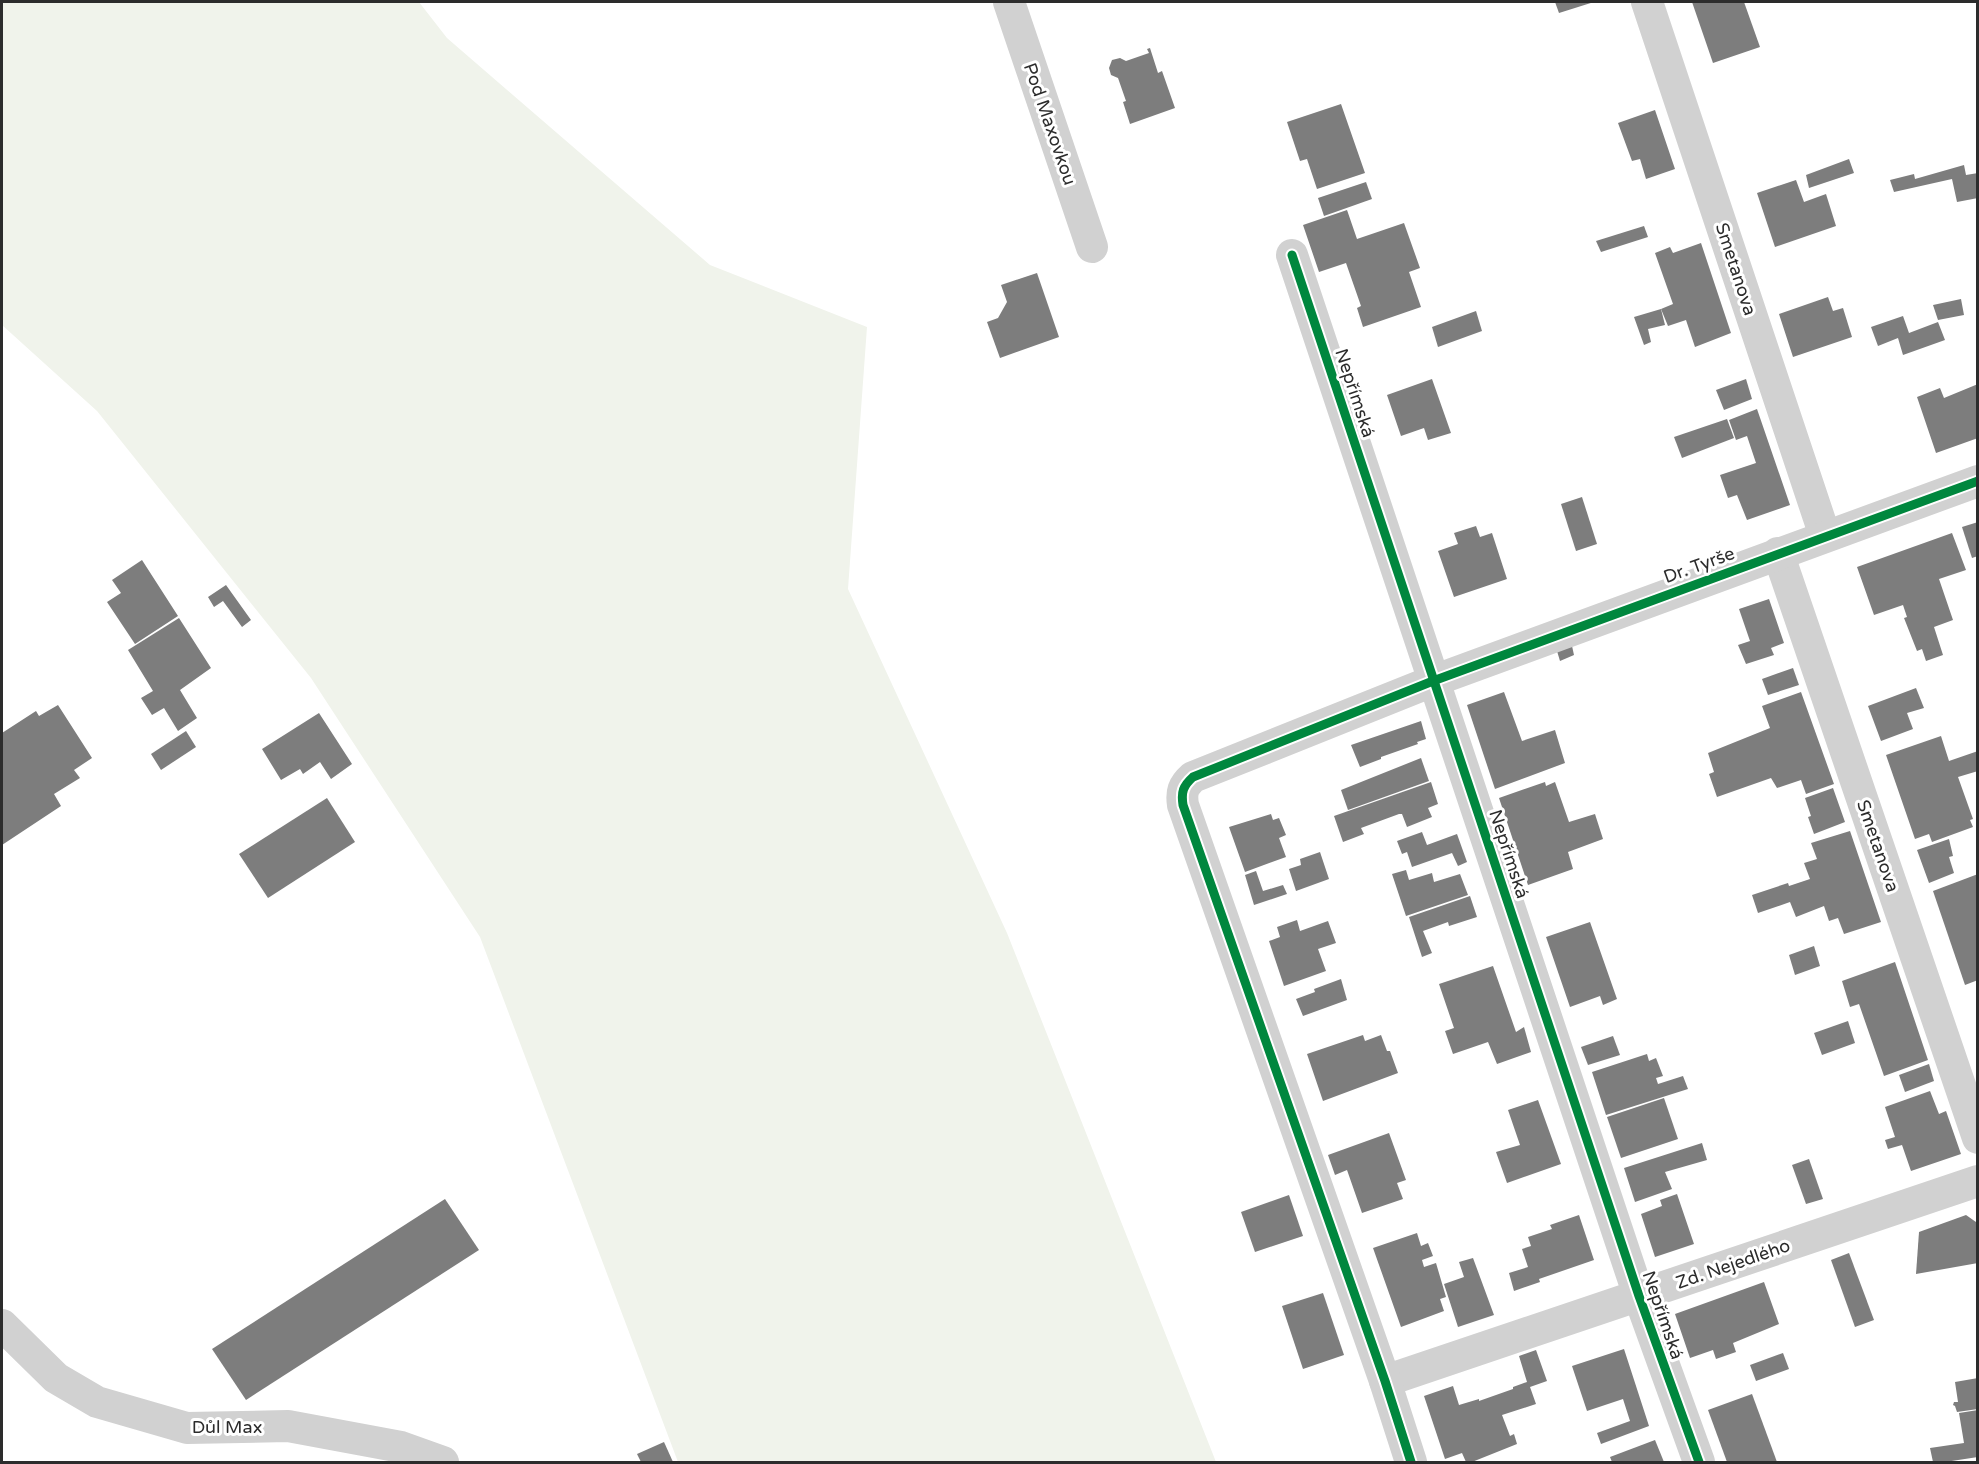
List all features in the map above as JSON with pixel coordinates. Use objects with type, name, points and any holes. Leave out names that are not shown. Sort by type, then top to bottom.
[{"type":"street","name":"Pod Maxovkou","points":[[1009,2],[1092,247]]},
{"type":"street","name":"Smetanova","points":[[1647,2],[1825,536]]},
{"type":"street","name":"Nepřímská","points":[[1292,255],[1639,1296],[1699,1462]]},
{"type":"street","name":"Dr. Tyrše","points":[[1385,1381],[1183,805],[1184,785],[1193,777],[1433,681],[1977,481]]},
{"type":"street","name":"Smetanova","points":[[1778,553],[1977,1138]]},
{"type":"street","name":"Zd. Nejedlého","points":[[1385,1381],[1977,1180]]},
{"type":"street","name":"Důl Max","points":[[2,1325],[56,1378],[97,1402],[187,1428],[288,1426],[401,1447],[443,1462]]},
{"type":"street","points":[[1385,1381],[1411,1462]]},
{"type":"shaded area","points":[[2,2],[419,2],[447,38],[710,265],[867,327],[848,589],[1007,933],[1216,1462],[678,1462],[480,937],[311,678],[97,411],[2,325]]},
{"type":"building","points":[[1555,2],[1594,2],[1559,13]]},
{"type":"building","points":[[1692,2],[1744,2],[1760,47],[1713,63]]},
{"type":"building","points":[[1150,48],[1158,73],[1162,71],[1175,108],[1130,124],[1123,102],[1126,101],[1118,78],[1111,75],[1109,68],[1112,60],[1120,58],[1126,61],[1149,53],[1147,49]]},
{"type":"building","points":[[1341,104],[1365,173],[1317,189],[1307,159],[1300,161],[1287,122]]},
{"type":"building","points":[[1655,110],[1675,169],[1646,179],[1640,159],[1632,161],[1618,123]]},
{"type":"building","points":[[1849,159],[1854,173],[1809,188],[1806,175]]},
{"type":"building","points":[[1964,165],[1966,175],[1978,173],[1978,198],[1957,202],[1952,179],[1894,192],[1890,180],[1914,174],[1915,179]]},
{"type":"building","points":[[1796,180],[1804,202],[1826,194],[1836,226],[1775,247],[1757,193]]},
{"type":"building","points":[[1366,182],[1372,199],[1324,216],[1318,198]]},
{"type":"building","points":[[1347,210],[1357,239],[1404,223],[1420,268],[1409,272],[1421,307],[1363,327],[1357,308],[1361,306],[1346,263],[1319,272],[1303,225]]},
{"type":"building","points":[[1644,226],[1648,237],[1601,252],[1596,241]]},
{"type":"building","points":[[1701,243],[1731,333],[1695,347],[1686,320],[1668,326],[1661,309],[1673,304],[1655,253],[1670,247],[1673,253]]},
{"type":"building","points":[[1037,273],[1059,337],[1000,358],[987,322],[998,318],[1007,302],[1001,285]]},
{"type":"building","points":[[1828,297],[1833,311],[1843,308],[1852,337],[1793,357],[1779,314]]},
{"type":"building","points":[[1961,299],[1964,315],[1938,320],[1933,305]]},
{"type":"building","points":[[1661,309],[1665,325],[1648,329],[1651,342],[1644,345],[1634,317]]},
{"type":"building","points":[[1476,311],[1482,331],[1438,347],[1432,327]]},
{"type":"building","points":[[1903,316],[1909,333],[1938,322],[1945,340],[1903,355],[1898,338],[1878,346],[1871,327]]},
{"type":"building","points":[[1432,379],[1451,433],[1428,440],[1424,428],[1401,436],[1387,395]]},
{"type":"building","points":[[1746,379],[1752,399],[1724,410],[1716,390]]},
{"type":"building","points":[[1978,384],[1978,438],[1936,453],[1917,397],[1940,388],[1944,398]]},
{"type":"building","points":[[1757,409],[1790,505],[1747,520],[1737,495],[1728,498],[1720,475],[1756,463],[1747,436],[1736,440],[1729,420]]},
{"type":"building","points":[[1727,419],[1734,438],[1682,458],[1674,437]]},
{"type":"building","points":[[1582,497],[1597,544],[1576,551],[1561,504]]},
{"type":"building","points":[[1978,522],[1978,556],[1972,558],[1962,527]]},
{"type":"building","points":[[1476,526],[1480,537],[1492,533],[1507,579],[1454,597],[1438,551],[1458,544],[1454,533]]},
{"type":"building","points":[[1952,533],[1966,570],[1939,579],[1953,620],[1934,627],[1943,655],[1926,661],[1922,649],[1917,651],[1904,618],[1907,617],[1903,605],[1874,615],[1857,567]]},
{"type":"building","points":[[142,560],[178,616],[135,644],[107,602],[121,593],[112,580]]},
{"type":"building","points":[[226,585],[251,620],[242,627],[223,601],[214,607],[208,597]]},
{"type":"building","points":[[1769,599],[1784,643],[1771,648],[1774,655],[1746,664],[1738,645],[1750,641],[1739,609]]},
{"type":"building","points":[[179,618],[211,668],[180,690],[197,718],[178,731],[164,708],[152,715],[141,698],[153,691],[128,650]]},
{"type":"building","points":[[1572,646],[1574,655],[1560,661],[1557,651]]},
{"type":"building","points":[[1793,668],[1799,685],[1768,695],[1762,679]]},
{"type":"building","points":[[1916,688],[1924,708],[1907,713],[1913,729],[1881,741],[1868,706]]},
{"type":"building","points":[[1504,692],[1522,741],[1555,730],[1565,763],[1495,789],[1467,705]]},
{"type":"building","points":[[1801,692],[1834,784],[1806,794],[1801,780],[1777,788],[1771,778],[1717,797],[1709,774],[1714,772],[1708,753],[1770,728],[1762,706]]},
{"type":"building","points":[[58,705],[92,758],[74,770],[80,778],[54,794],[61,806],[2,845],[2,733],[36,711],[39,716]]},
{"type":"building","points":[[319,713],[352,764],[331,779],[320,762],[303,774],[300,769],[281,780],[262,749]]},
{"type":"building","points":[[1421,721],[1426,739],[1360,767],[1351,745]]},
{"type":"building","points":[[186,731],[196,747],[161,770],[151,754]]},
{"type":"building","points":[[1941,736],[1949,761],[1978,751],[1978,771],[1958,777],[1973,819],[1970,820],[1973,827],[1932,842],[1929,834],[1915,839],[1886,755]]},
{"type":"building","points":[[1421,758],[1429,781],[1348,810],[1341,790]]},
{"type":"building","points":[[1431,782],[1438,804],[1428,808],[1432,817],[1407,827],[1402,814],[1399,814],[1361,828],[1364,834],[1343,842],[1334,816]]},
{"type":"building","points":[[1545,782],[1546,786],[1555,782],[1569,822],[1595,814],[1603,839],[1568,852],[1573,869],[1528,885],[1499,798]]},
{"type":"building","points":[[1833,788],[1845,822],[1814,834],[1805,798]]},
{"type":"building","points":[[327,798],[355,842],[268,898],[239,854]]},
{"type":"building","points":[[1271,814],[1273,820],[1279,818],[1286,835],[1279,838],[1286,857],[1245,872],[1229,827]]},
{"type":"building","points":[[1850,831],[1881,922],[1844,934],[1838,918],[1829,921],[1824,906],[1796,917],[1790,902],[1758,913],[1752,895],[1788,883],[1789,886],[1810,879],[1804,863],[1817,859],[1811,843]]},
{"type":"building","points":[[1422,832],[1427,845],[1457,834],[1467,862],[1458,866],[1452,853],[1412,867],[1407,852],[1402,854],[1397,841]]},
{"type":"building","points":[[1949,839],[1953,856],[1949,857],[1954,873],[1929,883],[1917,850]]},
{"type":"building","points":[[1320,852],[1329,879],[1296,891],[1289,869],[1301,865],[1300,859]]},
{"type":"building","points":[[1406,870],[1409,880],[1432,873],[1434,882],[1460,874],[1468,895],[1406,916],[1392,874]]},
{"type":"building","points":[[1256,871],[1263,891],[1283,885],[1287,894],[1254,905],[1245,875]]},
{"type":"building","points":[[1978,874],[1978,980],[1965,985],[1933,891]]},
{"type":"building","points":[[1470,896],[1477,917],[1449,926],[1448,922],[1423,931],[1432,953],[1422,957],[1409,917]]},
{"type":"building","points":[[1297,920],[1300,931],[1328,921],[1336,943],[1318,949],[1326,971],[1284,986],[1269,941],[1280,937],[1277,927]]},
{"type":"building","points":[[1590,922],[1617,999],[1603,1005],[1600,996],[1570,1007],[1546,937]]},
{"type":"building","points":[[1814,946],[1820,966],[1795,975],[1789,955]]},
{"type":"building","points":[[1895,962],[1928,1060],[1884,1076],[1859,1004],[1850,1007],[1842,981]]},
{"type":"building","points":[[1493,966],[1516,1032],[1524,1027],[1531,1052],[1497,1064],[1488,1042],[1453,1054],[1445,1031],[1454,1028],[1439,984]]},
{"type":"building","points":[[1341,979],[1347,1000],[1303,1016],[1296,999],[1315,992],[1314,989]]},
{"type":"building","points":[[1848,1021],[1855,1043],[1822,1055],[1814,1033]]},
{"type":"building","points":[[1363,1035],[1365,1041],[1381,1035],[1398,1073],[1323,1101],[1307,1054]]},
{"type":"building","points":[[1613,1036],[1620,1055],[1588,1065],[1581,1047]]},
{"type":"building","points":[[1647,1054],[1649,1061],[1656,1058],[1663,1076],[1656,1078],[1658,1084],[1683,1076],[1688,1089],[1606,1115],[1592,1072]]},
{"type":"building","points":[[1929,1064],[1934,1081],[1905,1092],[1899,1075]]},
{"type":"building","points":[[1930,1091],[1939,1114],[1946,1111],[1961,1154],[1911,1171],[1902,1145],[1888,1149],[1885,1140],[1895,1137],[1885,1107]]},
{"type":"building","points":[[1664,1098],[1678,1139],[1621,1158],[1607,1117]]},
{"type":"building","points":[[1538,1100],[1561,1164],[1507,1183],[1496,1152],[1520,1145],[1508,1110]]},
{"type":"building","points":[[1389,1133],[1406,1180],[1397,1183],[1403,1199],[1362,1213],[1347,1170],[1335,1175],[1328,1155]]},
{"type":"building","points":[[1702,1143],[1707,1160],[1665,1172],[1672,1189],[1635,1202],[1624,1168]]},
{"type":"building","points":[[1809,1159],[1823,1199],[1806,1204],[1792,1165]]},
{"type":"building","points":[[1677,1194],[1694,1244],[1655,1257],[1641,1214],[1662,1206],[1660,1200]]},
{"type":"building","points":[[1289,1195],[1303,1236],[1255,1252],[1241,1212]]},
{"type":"building","points":[[445,1199],[479,1250],[246,1400],[212,1349]]},
{"type":"building","points":[[1579,1215],[1594,1260],[1539,1279],[1540,1282],[1514,1291],[1509,1273],[1528,1267],[1522,1249],[1531,1246],[1528,1237],[1552,1229],[1550,1225]]},
{"type":"building","points":[[1966,1215],[1976,1222],[1978,1263],[1916,1274],[1919,1232]]},
{"type":"building","points":[[1417,1233],[1421,1246],[1428,1243],[1433,1256],[1422,1260],[1424,1267],[1436,1263],[1446,1297],[1440,1299],[1444,1311],[1401,1327],[1373,1248]]},
{"type":"building","points":[[1849,1253],[1874,1320],[1855,1327],[1831,1260]]},
{"type":"building","points":[[1473,1258],[1494,1315],[1458,1327],[1444,1284],[1464,1277],[1459,1262]]},
{"type":"building","points":[[1764,1282],[1779,1324],[1733,1343],[1736,1352],[1716,1359],[1713,1350],[1690,1358],[1675,1314]]},
{"type":"building","points":[[1323,1293],[1344,1355],[1303,1369],[1282,1306]]},
{"type":"building","points":[[1624,1349],[1649,1426],[1601,1444],[1597,1433],[1630,1421],[1623,1399],[1587,1411],[1572,1366]]},
{"type":"building","points":[[1536,1350],[1547,1381],[1530,1387],[1536,1404],[1502,1415],[1510,1436],[1514,1434],[1517,1444],[1472,1462],[1466,1462],[1462,1453],[1445,1459],[1424,1396],[1453,1386],[1459,1405],[1479,1399],[1479,1401],[1513,1389],[1527,1382],[1519,1356]]},
{"type":"building","points":[[1783,1353],[1789,1369],[1756,1381],[1750,1365]]},
{"type":"building","points":[[1978,1378],[1978,1409],[1957,1412],[1953,1405],[1954,1402],[1958,1402],[1955,1382]]},
{"type":"building","points":[[1752,1394],[1777,1462],[1727,1462],[1708,1410]]},
{"type":"building","points":[[1978,1410],[1978,1457],[1933,1462],[1930,1448],[1964,1443],[1959,1413]]},
{"type":"building","points":[[1655,1440],[1664,1462],[1612,1462],[1610,1457]]},
{"type":"building","points":[[664,1442],[673,1462],[641,1462],[637,1454]]},
{"type":"cycle path","points":[[1292,255],[1639,1296],[1699,1462]]},
{"type":"cycle path","points":[[1411,1462],[1385,1381],[1183,805],[1185,786],[1193,777],[1433,681],[1978,481]]}]
